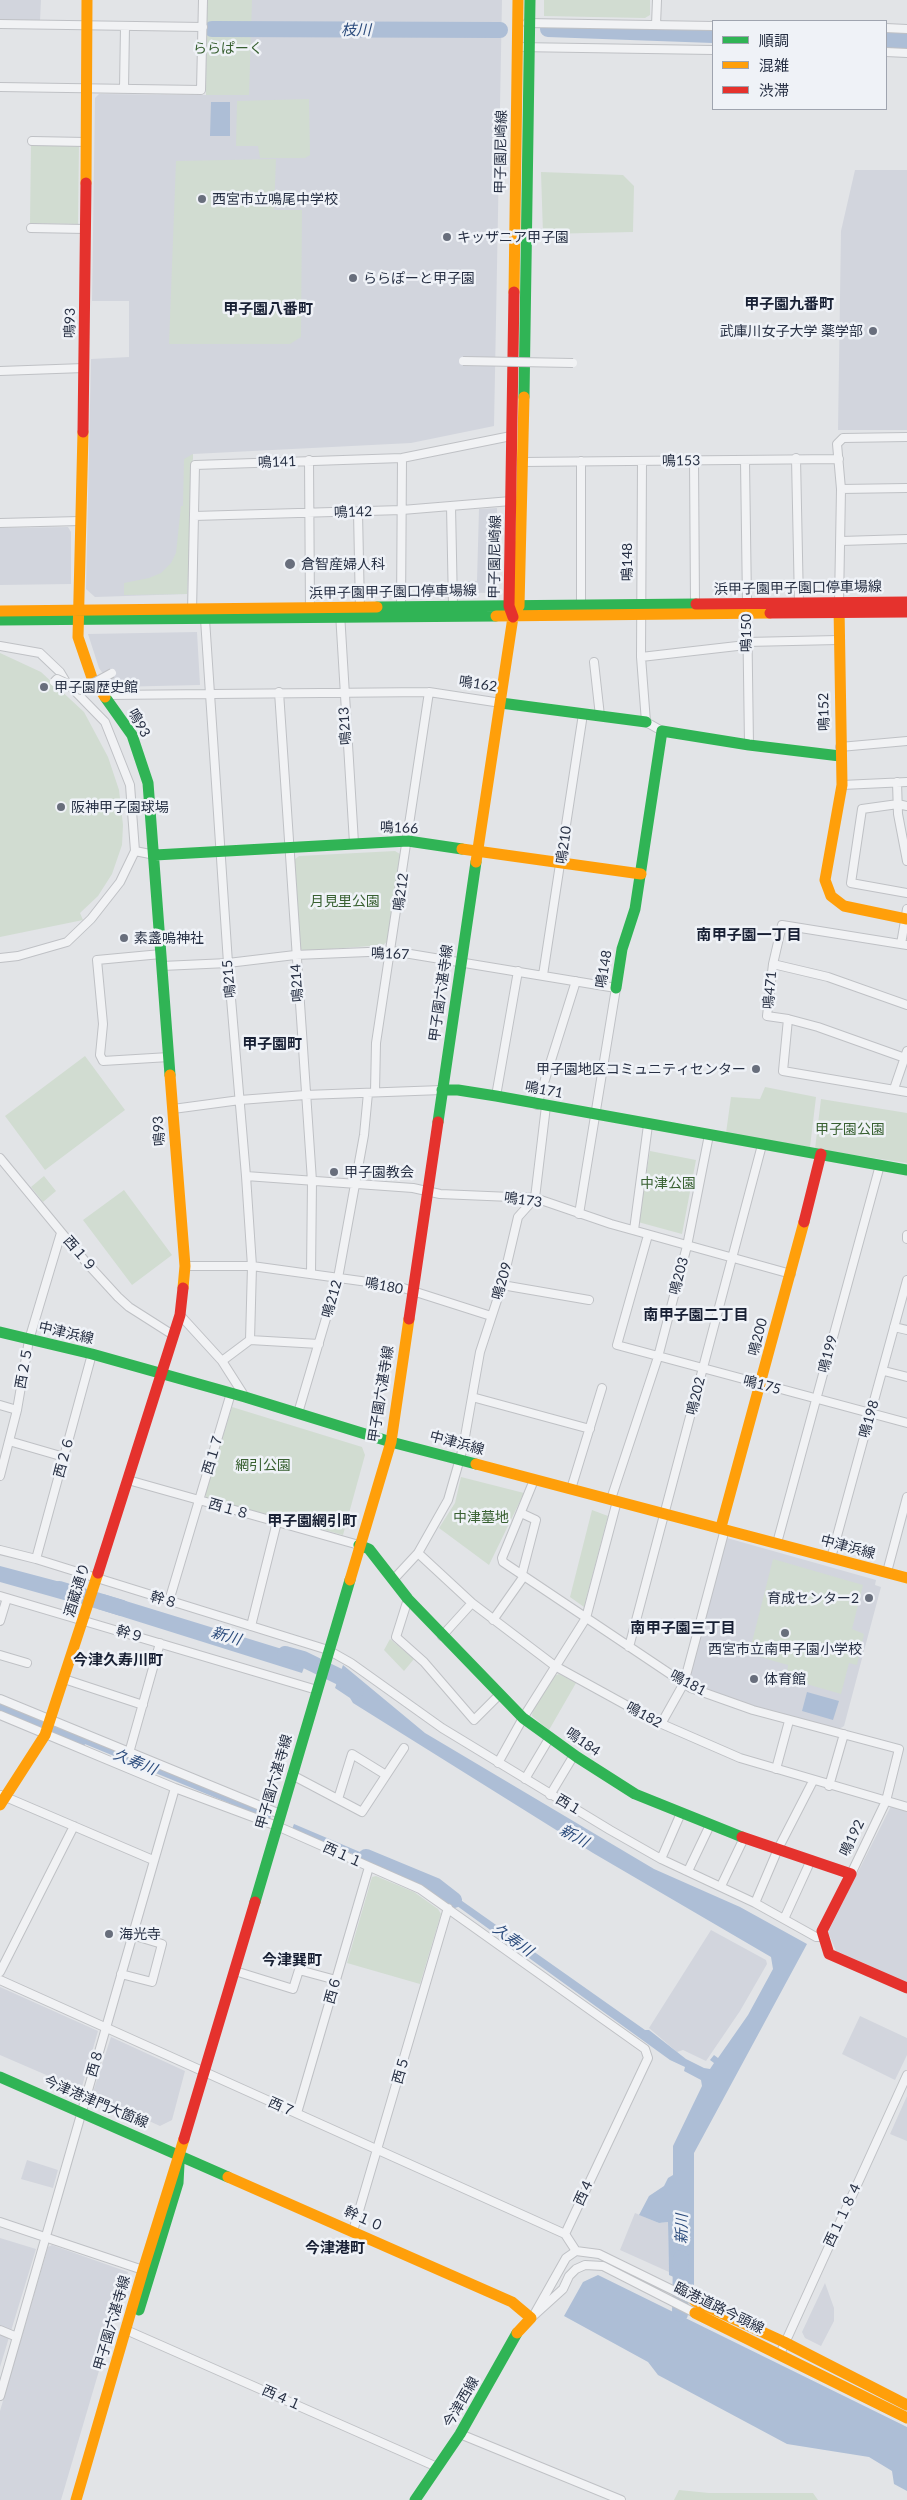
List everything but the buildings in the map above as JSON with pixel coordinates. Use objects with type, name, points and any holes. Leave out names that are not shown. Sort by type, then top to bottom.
[{"type":"street","name":"鳴93","points":[[87,0],[86,229],[78,637],[92,678],[132,735],[148,783],[185,1266],[180,1315],[162,1375]]},
{"type":"street","points":[[0,86],[201,90],[203,0]]},
{"type":"street","name":"甲子園尼崎線","points":[[514,609],[523,462],[523,23],[518,0]]},
{"type":"street","name":"甲子園尼崎線","points":[[523,23],[530,0]]},
{"type":"street","points":[[656,25],[657,0]]},
{"type":"street","points":[[523,23],[712,26]]},
{"type":"street","points":[[0,24],[203,27]]},
{"type":"street","points":[[124,89],[125,26]]},
{"type":"street","points":[[887,28],[907,28]]},
{"type":"street","points":[[523,47],[712,50]]},
{"type":"street","name":"甲子園尼崎線","points":[[514,609],[511,436],[523,47]]},
{"type":"street","points":[[887,52],[907,52]]},
{"type":"street","points":[[32,140],[86,142]]},
{"type":"street","points":[[31,228],[86,229]]},
{"type":"street","points":[[463,361],[572,363]]},
{"type":"street","points":[[0,371],[84,368]]},
{"type":"street","name":"鳴141","points":[[192,614],[195,465],[402,458],[511,436]]},
{"type":"street","name":"鳴152","points":[[906,916],[844,906],[829,893],[825,880],[842,785],[838,640],[841,541],[837,444],[843,438],[907,437]]},
{"type":"street","points":[[401,611],[402,458]]},
{"type":"street","points":[[796,458],[799,604]]},
{"type":"street","name":"鳴153","points":[[523,462],[839,459]]},
{"type":"street","points":[[309,460],[310,613]]},
{"type":"street","points":[[694,460],[695,604]]},
{"type":"street","points":[[580,461],[581,610]]},
{"type":"street","name":"鳴148","points":[[642,461],[641,657],[646,722]]},
{"type":"street","name":"鳴150","points":[[745,461],[746,643],[749,745]]},
{"type":"street","points":[[840,489],[907,488]]},
{"type":"street","name":"鳴142","points":[[194,516],[402,510],[511,501]]},
{"type":"street","points":[[451,506],[453,606]]},
{"type":"street","points":[[358,512],[360,612]]},
{"type":"street","points":[[0,522],[80,521]]},
{"type":"street","points":[[841,541],[907,539]]},
{"type":"street","name":"浜甲子園甲子園口停車場線","points":[[192,614],[204,619],[340,612],[514,609],[839,608],[907,602]]},
{"type":"street","name":"浜甲子園甲子園口停車場線","points":[[641,610],[695,604],[746,609],[799,604],[907,612]]},
{"type":"street","name":"浜甲子園甲子園口停車場線","points":[[401,611],[453,606],[514,609]]},
{"type":"street","name":"甲子園六湛寺線","points":[[84,2500],[129,2331],[143,2270],[205,2073],[390,1442],[514,609]]},
{"type":"street","name":"浜甲子園甲子園口停車場線","points":[[0,611],[79,615]]},
{"type":"street","name":"鳴213","points":[[340,612],[343,692],[354,843]]},
{"type":"street","name":"浜甲子園甲子園口停車場線","points":[[0,620],[79,615],[310,613]]},
{"type":"street","name":"鳴215","points":[[204,619],[228,963],[252,1266],[250,1340]]},
{"type":"street","points":[[641,657],[746,643],[838,640]]},
{"type":"street","points":[[0,646],[40,653],[60,672],[66,682],[105,722],[130,785],[135,851],[120,882],[91,919],[67,942],[18,956],[0,958]]},
{"type":"street","points":[[594,662],[600,716]]},
{"type":"street","points":[[54,682],[57,679],[81,690],[112,673]]},
{"type":"street","name":"鳴162","points":[[105,696],[279,692],[429,692],[646,722],[662,731],[749,745],[840,751]]},
{"type":"street","name":"鳴214","points":[[279,692],[295,955],[312,1181],[311,1274]]},
{"type":"street","name":"鳴212","points":[[298,1413],[338,1278],[372,1092],[376,1043],[392,951],[429,692]]},
{"type":"street","name":"鳴210","points":[[543,975],[583,714]]},
{"type":"street","name":"鳴148","points":[[579,1214],[622,949],[635,908],[641,874],[662,731]]},
{"type":"street","points":[[840,751],[907,741]]},
{"type":"street","points":[[897,782],[898,804],[907,861]]},
{"type":"street","points":[[842,785],[907,782]]},
{"type":"street","points":[[907,806],[898,804],[862,810],[851,883],[907,893]]},
{"type":"street","name":"鳴166","points":[[155,855],[289,846],[408,841],[641,874]]},
{"type":"street","points":[[135,851],[155,855]]},
{"type":"street","points":[[904,944],[906,916]]},
{"type":"street","name":"鳴471","points":[[904,944],[782,924],[773,964],[767,1016],[788,1019],[783,1071],[907,1092]]},
{"type":"street","name":"鳴167","points":[[162,966],[228,963],[295,955],[392,951],[616,988]]},
{"type":"street","points":[[161,954],[97,960],[103,1024],[100,1055],[103,1061],[170,1058]]},
{"type":"street","points":[[773,964],[828,978],[907,1005]]},
{"type":"street","points":[[496,1096],[518,971]]},
{"type":"street","points":[[535,1198],[541,1106],[576,981]]},
{"type":"street","points":[[788,1019],[906,1055],[894,1089]]},
{"type":"street","name":"鳴171","points":[[173,1109],[240,1100],[305,1095],[458,1090],[907,1170]]},
{"type":"street","points":[[634,1230],[648,1125]]},
{"type":"street","name":"鳴203","points":[[498,1762],[523,1718],[586,1618],[614,1500],[658,1357],[687,1246],[708,1135]]},
{"type":"street","name":"鳴202","points":[[629,1647],[666,1513],[731,1257],[762,1144]]},
{"type":"street","name":"鳴200","points":[[723,1528],[821,1154]]},
{"type":"street","name":"西１９","points":[[0,1158],[84,1261],[129,1307],[173,1335]]},
{"type":"street","name":"鳴199","points":[[777,1543],[880,1165]]},
{"type":"street","name":"鳴173","points":[[246,1176],[412,1188],[426,1192],[535,1198],[579,1214],[648,1235],[791,1274]]},
{"type":"street","name":"鳴209","points":[[393,1580],[418,1553],[448,1500],[461,1459],[480,1352],[502,1284],[518,1217],[535,1198]]},
{"type":"street","name":"西２５","points":[[0,1476],[17,1410],[29,1340],[61,1233]]},
{"type":"street","name":"鳴175","points":[[648,1235],[617,1345],[907,1423]]},
{"type":"street","name":"鳴180","points":[[185,1266],[252,1266],[397,1286],[491,1316]]},
{"type":"street","name":"鳴198","points":[[831,1558],[870,1414],[884,1371],[894,1327],[906,1292],[907,1280]]},
{"type":"street","points":[[502,1284],[589,1300]]},
{"type":"street","points":[[180,1315],[222,1361],[245,1397]]},
{"type":"street","points":[[894,1327],[907,1330]]},
{"type":"street","name":"中津浜線","points":[[0,1332],[92,1354],[231,1393],[390,1442],[461,1459],[907,1578]]},
{"type":"street","points":[[222,1361],[250,1340],[319,1344]]},
{"type":"street","name":"西２６","points":[[36,1559],[92,1354]]},
{"type":"street","points":[[884,1371],[907,1377]]},
{"type":"street","name":"酒蔵通り","points":[[2,1799],[47,1727],[162,1375]]},
{"type":"street","points":[[571,1489],[602,1388]]},
{"type":"street","name":"西１７","points":[[169,1601],[231,1393]]},
{"type":"street","points":[[472,1397],[590,1429]]},
{"type":"street","points":[[0,1405],[17,1410]]},
{"type":"street","points":[[9,1441],[64,1457]]},
{"type":"street","name":"西１８","points":[[128,1480],[359,1545]]},
{"type":"street","points":[[493,1620],[523,1575],[536,1520],[520,1513],[534,1480]]},
{"type":"street","points":[[887,1572],[907,1497]]},
{"type":"street","name":"鳴181","points":[[520,1513],[502,1558],[503,1562],[684,1683],[753,1710],[899,1749]]},
{"type":"street","points":[[251,1626],[278,1522]]},
{"type":"street","points":[[660,1724],[684,1683],[723,1528]]},
{"type":"street","name":"鳴184","points":[[359,1545],[369,1549],[408,1599],[499,1695],[523,1718],[574,1755],[635,1794],[744,1838],[851,1874]]},
{"type":"street","name":"幹８","points":[[0,1550],[36,1559],[95,1582],[169,1601],[251,1626],[327,1654]]},
{"type":"street","name":"鳴182","points":[[418,1553],[472,1603],[555,1666],[660,1724],[740,1758],[830,1786],[907,1807]]},
{"type":"street","points":[[0,1621],[4,1597]]},
{"type":"street","name":"幹９","points":[[4,1597],[85,1615],[160,1643],[318,1686]]},
{"type":"street","points":[[408,1599],[396,1637],[424,1662],[474,1720],[499,1695]]},
{"type":"street","points":[[442,1636],[472,1603]]},
{"type":"street","points":[[129,1753],[160,1643]]},
{"type":"street","name":"西１","points":[[327,1654],[351,1663],[442,1728],[550,1795],[662,1858],[755,1903],[816,1937],[823,1937]]},
{"type":"street","points":[[0,1655],[27,1663]]},
{"type":"street","points":[[64,1678],[142,1705]]},
{"type":"street","points":[[0,1699],[47,1727],[129,1753],[280,1814]]},
{"type":"street","name":"西１１","points":[[0,1715],[47,1727],[175,1788],[277,1826],[420,1889],[645,2049],[648,2058]]},
{"type":"street","points":[[776,1769],[789,1721]]},
{"type":"street","points":[[830,1786],[844,1734]]},
{"type":"street","points":[[525,1779],[550,1737]]},
{"type":"street","points":[[292,1775],[362,1812],[404,1748]]},
{"type":"street","name":"鳴192","points":[[823,1937],[822,1931],[886,1801],[899,1749]]},
{"type":"street","points":[[338,1799],[352,1754],[386,1775]]},
{"type":"street","points":[[550,1795],[574,1755]]},
{"type":"street","points":[[755,1903],[778,1849],[813,1780]]},
{"type":"street","name":"西８","points":[[0,2396],[175,1788]]},
{"type":"street","points":[[2,1799],[74,1826],[153,1860]]},
{"type":"street","points":[[662,1858],[681,1813]]},
{"type":"street","points":[[688,1870],[710,1825]]},
{"type":"street","points":[[0,1972],[74,1826]]},
{"type":"street","points":[[720,1886],[744,1838]]},
{"type":"street","points":[[784,1919],[811,1860]]},
{"type":"street","name":"西６","points":[[297,2113],[369,1867]]},
{"type":"street","name":"西５","points":[[353,2231],[448,1908]]},
{"type":"street","points":[[121,1974],[152,1982],[162,1944],[132,1935]]},
{"type":"street","points":[[823,1937],[829,1954],[907,1988]]},
{"type":"street","points":[[234,1971],[293,1989],[299,1970],[336,1980]]},
{"type":"street","name":"西７","points":[[0,1980],[564,2234]]},
{"type":"street","name":"西４","points":[[564,2234],[648,2058]]},
{"type":"street","name":"西１１８４","points":[[780,2354],[907,2075]]},
{"type":"street","name":"今津港津門大箇線","points":[[0,2077],[180,2155]]},
{"type":"street","name":"甲子園六湛寺線","points":[[76,2500],[178,2183],[180,2155]]},
{"type":"street","name":"幹１０","points":[[180,2155],[512,2302],[531,2318]]},
{"type":"street","points":[[0,2222],[143,2270]]},
{"type":"street","points":[[531,2318],[566,2258],[576,2251],[564,2234]]},
{"type":"street","name":"臨港道路今頭線","points":[[576,2251],[599,2254],[784,2342],[907,2405]]},
{"type":"street","name":"臨港道路今頭線","points":[[531,2318],[563,2289],[576,2269],[585,2265],[603,2266],[907,2418]]},
{"type":"street","name":"今津西線","points":[[415,2500],[460,2434],[516,2334],[531,2318]]},
{"type":"street","points":[[0,2330],[17,2336]]},
{"type":"street","name":"西４１","points":[[129,2331],[437,2467]]},
{"type":"street","points":[[460,2434],[621,2500]]},
{"type":"shaded area","points":[[0,0],[41,0],[40,21],[0,20]]},
{"type":"shaded area","points":[[207,0],[502,0],[494,426],[411,443],[193,454],[187,594],[95,597],[86,589],[91,359],[129,357],[129,301],[92,301],[95,98],[99,94],[206,95]]},
{"type":"shaded area","name":"武庫川女子大学 薬学部","points":[[855,170],[907,170],[907,430],[838,430],[841,231]]},
{"type":"shaded area","points":[[497,508],[496,587],[489,593],[456,592],[456,582],[477,581],[479,509]]},
{"type":"shaded area","points":[[68,527],[71,532],[71,584],[0,585],[0,528]]},
{"type":"shaded area","points":[[197,632],[200,685],[112,687],[99,668],[88,634]]},
{"type":"shaded area","name":"西宮市立南甲子園小学校","points":[[727,1538],[876,1580],[875,1585],[881,1587],[844,1726],[839,1729],[755,1706],[691,1684],[689,1679]]},
{"type":"shaded area","points":[[891,1806],[907,1811],[907,1982],[836,1951],[828,1932]]},
{"type":"shaded area","points":[[711,1930],[766,1960],[767,1964],[740,2011],[706,2061],[683,2050],[677,2052],[649,2028]]},
{"type":"shaded area","points":[[0,1987],[98,2031],[81,2090],[0,2055]]},
{"type":"shaded area","points":[[860,2016],[907,2038],[907,2055],[895,2080],[842,2054]]},
{"type":"shaded area","points":[[111,2037],[185,2071],[172,2120],[160,2126],[92,2095]]},
{"type":"shaded area","points":[[907,2096],[907,2141],[890,2134]]},
{"type":"shaded area","points":[[27,2160],[58,2170],[53,2188],[21,2179]]},
{"type":"shaded area","points":[[635,2213],[659,2223],[668,2222],[669,2272],[620,2250]]},
{"type":"shaded area","points":[[0,2238],[36,2249],[0,2367]]},
{"type":"shaded area","points":[[52,2245],[128,2272],[61,2500],[0,2500],[0,2411],[48,2247]]},
{"type":"shaded area","points":[[825,2283],[834,2308],[834,2321],[821,2346],[805,2338],[802,2332]]},
{"type":"green space","name":"ららぱーく","points":[[207,0],[252,0],[249,95],[206,95]]},
{"type":"green space","points":[[544,0],[650,0],[650,15],[645,18],[544,16]]},
{"type":"green space","points":[[309,99],[310,155],[305,158],[260,158],[258,146],[236,146],[237,101]]},
{"type":"green space","points":[[31,143],[79,143],[78,224],[30,223]]},
{"type":"green space","points":[[276,159],[274,210],[302,210],[301,337],[290,344],[169,344],[176,161]]},
{"type":"green space","points":[[541,172],[623,175],[634,186],[633,232],[543,234]]},
{"type":"green space","points":[[193,454],[187,594],[124,595],[124,583],[149,578],[161,573],[171,563],[176,553],[181,506],[183,506],[184,459]]},
{"type":"green space","name":"阪神甲子園球場","points":[[0,653],[41,672],[84,712],[108,757],[119,790],[123,825],[122,845],[112,874],[98,896],[80,913],[83,920],[0,937]]},
{"type":"green space","name":"月見里公園","points":[[395,851],[400,854],[388,941],[383,945],[304,951],[299,948],[294,860],[299,856]]},
{"type":"green space","points":[[85,1056],[125,1110],[45,1170],[5,1116]]},
{"type":"green space","points":[[765,1087],[816,1097],[810,1147],[726,1133],[731,1097],[760,1099]]},
{"type":"green space","name":"甲子園公園","points":[[821,1099],[907,1113],[907,1163],[815,1149]]},
{"type":"green space","name":"中津公園","points":[[650,1151],[696,1160],[682,1234],[638,1222]]},
{"type":"green space","points":[[44,1176],[56,1191],[43,1202],[31,1187]]},
{"type":"green space","points":[[124,1190],[172,1255],[132,1285],[83,1220]]},
{"type":"green space","name":"網引公園","points":[[232,1407],[362,1447],[365,1455],[343,1535],[206,1498],[205,1493]]},
{"type":"green space","name":"中津墓地","points":[[461,1477],[524,1493],[489,1565],[439,1528],[455,1503]]},
{"type":"green space","points":[[592,1510],[608,1516],[584,1607],[570,1597]]},
{"type":"green space","points":[[773,1559],[863,1585],[852,1629],[864,1634],[857,1665],[849,1663],[841,1694],[803,1683],[804,1678],[787,1673],[788,1665],[749,1654]]},
{"type":"green space","points":[[390,1639],[414,1659],[404,1671],[384,1650]]},
{"type":"green space","points":[[559,1674],[576,1683],[549,1730],[532,1716],[533,1709],[554,1676]]},
{"type":"green space","points":[[376,1876],[414,1892],[438,1909],[441,1914],[420,1984],[347,1963],[372,1877]]},
{"type":"green space","points":[[679,2490],[709,2493],[813,2493],[818,2500],[674,2500]]},
{"type":"water","points":[[211,102],[230,102],[230,136],[210,136]]},
{"type":"water","points":[[0,1566],[83,1588],[78,1604],[0,1582]]},
{"type":"water","points":[[103,1594],[308,1657],[302,1673],[98,1609]]},
{"type":"water","points":[[343,1665],[425,1733],[654,1869],[740,1907],[807,1944],[694,2153],[694,2286],[669,2275],[668,2222],[659,2223],[639,2215],[649,2196],[664,2186],[668,2178],[673,2175],[673,2146],[702,2086],[701,2080],[684,2071],[685,2067],[670,2060],[435,1890],[438,1884],[645,2030],[649,2030],[686,2059],[704,2068],[710,2069],[714,2063],[710,2060],[714,2055],[718,2058],[748,2015],[773,1969],[771,1957],[593,1853],[353,1703],[350,1698],[335,1688]]},
{"type":"water","points":[[807,1692],[839,1701],[833,1720],[802,1711]]},
{"type":"water","points":[[60,1728],[271,1815],[270,1820],[58,1733]]},
{"type":"water","points":[[294,1824],[386,1863],[384,1867],[292,1829]]},
{"type":"water","points":[[598,2275],[907,2427],[907,2491],[894,2484],[892,2471],[869,2457],[787,2444],[658,2375],[648,2362],[564,2316],[583,2282]]},
{"type":"waterway","name":"枝川","points":[[212,29],[500,30]]},
{"type":"waterway","name":"枝川","points":[[548,29],[712,35]]},
{"type":"waterway","name":"枝川","points":[[887,40],[907,41]]},
{"type":"waterway","name":"新川","points":[[59,1589],[122,1608]]},
{"type":"waterway","name":"新川","points":[[285,1654],[303,1659],[340,1677],[356,1690]]},
{"type":"waterway","name":"久寿川","points":[[0,1707],[79,1739]]},
{"type":"waterway","name":"久寿川","points":[[366,1857],[436,1886],[454,1900]]},
{"type":"waterway","name":"新川","points":[[680,2314],[681,2258]]},
{"type":"traffic: fast","points":[[524,397],[530,0]]},
{"type":"traffic: fast","points":[[377,607],[696,604]]},
{"type":"traffic: fast","points":[[0,620],[496,616]]},
{"type":"traffic: fast","points":[[105,697],[132,735],[148,783],[170,1075]]},
{"type":"traffic: fast","points":[[501,703],[646,722]]},
{"type":"traffic: fast","points":[[616,988],[622,949],[635,909],[662,731],[749,745],[840,756]]},
{"type":"traffic: fast","points":[[155,855],[408,841],[462,849]]},
{"type":"traffic: fast","points":[[438,1122],[476,862]]},
{"type":"traffic: fast","points":[[442,1090],[458,1090],[496,1096],[907,1170]]},
{"type":"traffic: fast","points":[[0,1332],[92,1354],[245,1397],[391,1442],[476,1464]]},
{"type":"traffic: fast","points":[[359,1545],[369,1549],[408,1599],[523,1718],[577,1757],[635,1794],[742,1837]]},
{"type":"traffic: fast","points":[[255,1902],[350,1580]]},
{"type":"traffic: fast","points":[[0,2077],[228,2177]]},
{"type":"traffic: fast","points":[[139,2310],[178,2183],[179,2164]]},
{"type":"traffic: fast","points":[[415,2500],[460,2434],[517,2333]]},
{"type":"traffic: slow","points":[[86,183],[87,0]]},
{"type":"traffic: slow","points":[[514,292],[518,0]]},
{"type":"traffic: slow","points":[[515,612],[519,606],[524,397]]},
{"type":"traffic: slow","points":[[83,432],[78,637],[92,678],[105,697]]},
{"type":"traffic: slow","points":[[0,611],[377,607]]},
{"type":"traffic: slow","points":[[839,607],[842,785],[825,880],[831,896],[844,906],[907,919]]},
{"type":"traffic: slow","points":[[496,616],[770,613]]},
{"type":"traffic: slow","points":[[476,862],[513,617]]},
{"type":"traffic: slow","points":[[462,849],[641,874]]},
{"type":"traffic: slow","points":[[170,1075],[185,1266],[183,1288]]},
{"type":"traffic: slow","points":[[721,1527],[804,1222]]},
{"type":"traffic: slow","points":[[350,1580],[391,1442],[409,1319]]},
{"type":"traffic: slow","points":[[476,1464],[907,1578]]},
{"type":"traffic: slow","points":[[0,1805],[45,1735],[98,1573]]},
{"type":"traffic: slow","points":[[76,2500],[143,2270],[184,2139]]},
{"type":"traffic: slow","points":[[228,2177],[512,2302],[531,2318],[517,2333]]},
{"type":"traffic: slow","points":[[695,2301],[784,2342],[907,2405]]},
{"type":"traffic: slow","points":[[695,2313],[907,2418]]},
{"type":"traffic: jam","points":[[83,432],[86,183]]},
{"type":"traffic: jam","points":[[513,617],[509,606],[514,292]]},
{"type":"traffic: jam","points":[[696,604],[907,602]]},
{"type":"traffic: jam","points":[[770,613],[907,612]]},
{"type":"traffic: jam","points":[[409,1319],[438,1122]]},
{"type":"traffic: jam","points":[[804,1222],[821,1154]]},
{"type":"traffic: jam","points":[[98,1573],[180,1315],[183,1288]]},
{"type":"traffic: jam","points":[[742,1837],[851,1874],[822,1931],[829,1954],[907,1988]]},
{"type":"traffic: jam","points":[[184,2139],[255,1902]]},
{"type":"place","name":"西宮市立鳴尾中学校","points":[[202,199]]},
{"type":"place","name":"キッザニア甲子園","points":[[447,237]]},
{"type":"place","name":"ららぽーと甲子園","points":[[353,278]]},
{"type":"place","name":"武庫川女子大学 薬学部","points":[[873,331]]},
{"type":"place","name":"倉智産婦人科","points":[[290,564]]},
{"type":"place","name":"甲子園歴史館","points":[[44,687]]},
{"type":"place","name":"阪神甲子園球場","points":[[61,807]]},
{"type":"place","name":"素盞嗚神社","points":[[124,938]]},
{"type":"place","name":"甲子園地区コミュニティセンター","points":[[756,1069]]},
{"type":"place","name":"甲子園教会","points":[[334,1172]]},
{"type":"place","name":"育成センター2","points":[[869,1598]]},
{"type":"place","name":"西宮市立南甲子園小学校","points":[[785,1633]]},
{"type":"place","name":"体育館","points":[[754,1679]]},
{"type":"place","name":"海光寺","points":[[109,1934]]},
{"type":"district","name":"甲子園九番町","points":[[789,304]]},
{"type":"district","name":"甲子園八番町","points":[[268,309]]},
{"type":"district","name":"南甲子園一丁目","points":[[749,935]]},
{"type":"district","name":"甲子園町","points":[[272,1044]]},
{"type":"district","name":"南甲子園二丁目","points":[[696,1315]]},
{"type":"district","name":"甲子園網引町","points":[[312,1521]]},
{"type":"district","name":"南甲子園三丁目","points":[[683,1628]]},
{"type":"district","name":"今津久寿川町","points":[[118,1660]]},
{"type":"district","name":"今津巽町","points":[[292,1960]]},
{"type":"district","name":"今津港町","points":[[335,2248]]}]
